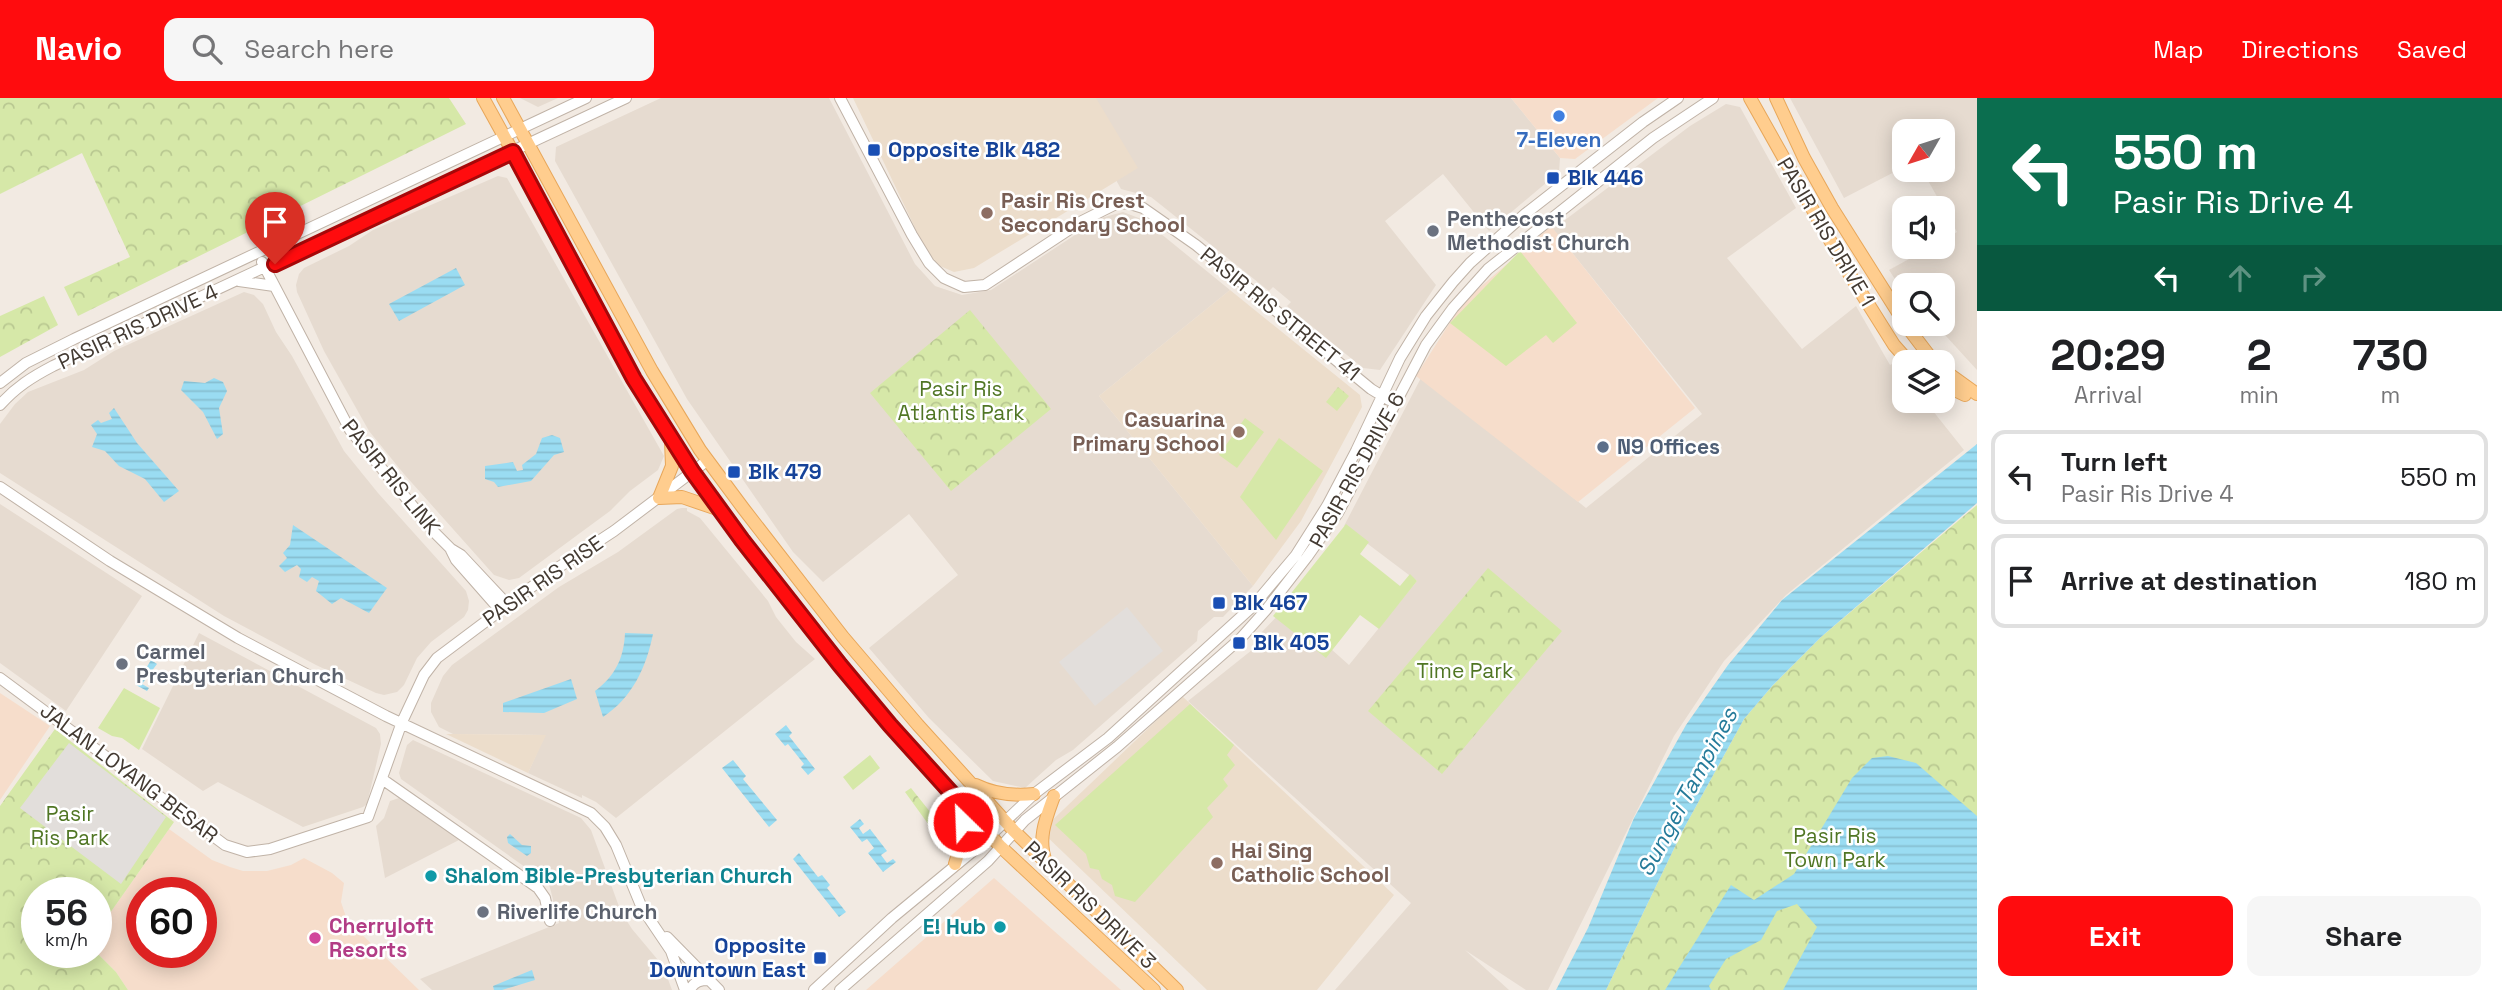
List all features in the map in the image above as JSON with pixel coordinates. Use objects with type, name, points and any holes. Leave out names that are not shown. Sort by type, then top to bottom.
[{"type":"main road","name":"PASIR RIS DRIVE 3","points":[[483,98],[634,379],[720,510],[873,705],[955,797],[1001,847],[1154,990]]},
{"type":"main road","name":"PASIR RIS DRIVE 3","points":[[503,98],[652,371],[708,460],[843,637],[970,782],[1009,826],[1177,990]]},
{"type":"main road","name":"PASIR RIS DRIVE 1","points":[[1750,98],[1840,258],[1899,350]]},
{"type":"main road","name":"PASIR RIS DRIVE 1","points":[[1776,98],[1804,158],[1832,208],[1892,303]]},
{"type":"main road","points":[[1955,378],[1977,394]]},
{"type":"main road","points":[[1955,391],[1977,402]]},
{"type":"main road","points":[[670,436],[671,466],[659,498],[682,497],[720,510]]},
{"type":"main road","points":[[970,782],[999,793],[1034,794]]},
{"type":"main road","points":[[1046,862],[1042,832],[1055,796]]},
{"type":"main road","points":[[955,797],[963,822],[961,846],[955,864]]},
{"type":"street","name":"PASIR RIS DRIVE 4","points":[[0,383],[26,363],[586,98]]},
{"type":"street","name":"PASIR RIS DRIVE 4","points":[[0,405],[30,377],[626,98]]},
{"type":"street","name":"PASIR RIS STREET 41","points":[[840,98],[912,234],[929,263],[944,278],[964,287],[985,285],[1082,221],[1118,203],[1130,204],[1155,215],[1196,245],[1383,397],[1395,403]]},
{"type":"street","name":"PASIR RIS DRIVE 6","points":[[839,990],[988,861],[1001,847],[1009,826],[1034,794],[1108,738],[1261,598],[1296,555],[1327,506],[1400,358],[1426,316],[1470,263],[1506,230],[1592,161],[1678,98]]},
{"type":"street","name":"PASIR RIS DRIVE 6","points":[[814,990],[905,907],[990,835],[1055,796],[1116,747],[1241,638],[1307,558],[1338,513],[1426,345],[1453,308],[1488,269],[1653,138],[1713,98]]},
{"type":"street","name":"PASIR RIS LINK","points":[[258,253],[345,424],[451,549],[456,560],[504,607]]},
{"type":"street","points":[[237,281],[274,286],[276,273],[285,259]]},
{"type":"street","name":"PASIR RIS RISE","points":[[402,722],[424,675],[437,658],[708,460]]},
{"type":"street","points":[[2,493],[193,612],[284,663],[591,813],[605,827],[616,845],[642,908],[719,990]]},
{"type":"street","name":"JALAN LOYANG BESAR","points":[[0,678],[225,845],[247,852],[270,849],[368,817],[402,722]]},
{"type":"street","points":[[382,779],[538,888],[545,898],[550,921]]},
{"type":"street","points":[[905,907],[918,922]]},
{"type":"street","points":[[653,922],[671,951],[688,990],[701,979],[709,980]]},
{"type":"shaded area","points":[[520,98],[558,98],[538,107]]},
{"type":"shaded area","points":[[661,98],[829,98],[915,264],[935,286],[962,295],[991,290],[1101,218],[1123,212],[1144,220],[1230,290],[1099,396],[1253,586],[1223,617],[1214,617],[1198,631],[1197,641],[1073,750],[1056,760],[1025,788],[993,781],[929,718],[869,648],[958,575],[909,514],[823,582],[793,552],[687,399],[555,161],[556,147]]},
{"type":"shaded area","name":"Pasir Ris Crest Secondary School","points":[[853,98],[1096,98],[1138,168],[974,268],[954,272],[929,257]]},
{"type":"shaded area","points":[[1089,98],[1511,98],[1560,158],[1559,172],[1489,231],[1443,174],[1385,221],[1436,285],[1380,370],[1363,368],[1287,306],[1291,302],[1273,287],[1269,291],[1151,197],[1121,189],[1092,137]]},
{"type":"shaded area","points":[[1511,98],[1658,98],[1575,159],[1560,158]]},
{"type":"shaded area","points":[[1790,98],[1977,98],[1977,370],[1946,336],[1955,336],[1955,273],[1892,275],[1889,270],[1909,259],[1955,259],[1955,196],[1937,196],[1929,182],[1955,182],[1955,119],[1892,119],[1892,173],[1844,198]]},
{"type":"shaded area","points":[[1726,104],[1740,107],[1796,208],[1727,258],[1802,349],[1856,306],[1890,365],[1892,364],[1892,413],[1935,413],[1964,450],[1786,595],[1724,661],[1674,736],[1548,990],[1526,990],[1465,950],[1509,990],[1335,990],[1411,903],[1188,701],[1257,646],[1258,636],[1285,608],[1349,665],[1417,581],[1344,526],[1422,376],[1586,508],[1702,414],[1553,229],[1690,126]]},
{"type":"shaded area","points":[[498,176],[507,178],[664,456],[658,470],[630,491],[610,511],[519,578],[509,580],[494,575],[369,431],[324,351],[296,285],[304,268],[349,246],[373,230]]},
{"type":"shaded area","points":[[1551,226],[1695,408],[1578,502],[1416,376],[1463,302]]},
{"type":"shaded area","name":"Casuarina Primary School","points":[[1230,290],[1360,395],[1362,407],[1301,521],[1253,586],[1099,396]]},
{"type":"shaded area","points":[[244,292],[254,295],[263,304],[276,332],[344,451],[466,591],[469,601],[464,617],[431,642],[417,658],[404,685],[397,692],[384,695],[376,693],[316,665],[224,616],[0,473],[0,424],[28,392],[84,370],[114,351]]},
{"type":"shaded area","points":[[0,504],[142,596],[66,711],[0,663]]},
{"type":"shaded area","points":[[687,508],[687,511],[700,518],[768,601],[776,617],[796,642],[815,659],[616,818],[596,802],[528,773],[545,735],[453,734],[439,727],[431,712],[431,703],[443,676],[452,665],[559,587],[618,552],[677,509]]},
{"type":"shaded area","points":[[1127,607],[1163,651],[1095,706],[1059,662]]},
{"type":"shaded area","points":[[199,633],[376,728],[381,744],[367,804],[303,827],[218,782],[203,791],[142,749]]},
{"type":"shaded area","points":[[0,693],[50,726],[0,800]]},
{"type":"shaded area","name":"Hai Sing Catholic School","points":[[1182,696],[1394,895],[1317,990],[1207,990],[1041,831]]},
{"type":"shaded area","points":[[446,734],[453,734],[546,735],[528,773]]},
{"type":"shaded area","points":[[413,740],[581,818],[591,830],[621,912],[663,966],[672,990],[432,990],[420,979],[559,923],[549,884],[401,779],[399,773],[407,745]]},
{"type":"shaded area","points":[[69,743],[166,817],[121,884],[20,808]]},
{"type":"shaded area","points":[[399,798],[459,840],[385,878],[376,826],[384,818],[390,801]]},
{"type":"shaded area","points":[[169,829],[212,860],[243,871],[267,871],[291,865],[304,858],[332,873],[344,883],[341,902],[347,920],[419,990],[128,990],[112,968],[112,910],[126,890],[126,968],[217,968],[217,877],[135,877]]},
{"type":"shaded area","points":[[994,878],[1121,990],[866,990]]},
{"type":"green space","points":[[0,98],[449,98],[466,124],[78,316],[64,287],[130,257],[82,153],[0,194]]},
{"type":"green space","points":[[1520,251],[1577,323],[1553,343],[1546,335],[1506,366],[1450,323]]},
{"type":"green space","points":[[44,296],[58,325],[0,357],[0,316]]},
{"type":"green space","name":"Pasir Ris Atlantis Park","points":[[970,310],[1051,409],[951,491],[870,393]]},
{"type":"green space","points":[[1338,387],[1349,396],[1337,411],[1326,402]]},
{"type":"green space","points":[[1245,418],[1264,432],[1237,468],[1219,455]]},
{"type":"green space","points":[[1279,438],[1323,471],[1276,540],[1240,497]]},
{"type":"green space","name":"Pasir Ris Town Park","points":[[1977,505],[1977,990],[1606,990],[1683,830],[1744,719],[1773,685],[1821,637]]},
{"type":"green space","points":[[1346,524],[1369,542],[1360,554],[1400,586],[1410,574],[1417,581],[1379,629],[1360,615],[1326,658],[1273,616]]},
{"type":"green space","name":"Time Park","points":[[1488,568],[1562,631],[1442,774],[1368,711]]},
{"type":"green space","points":[[124,688],[160,708],[139,750],[122,738],[98,728]]},
{"type":"green space","points":[[1190,704],[1234,745],[1227,755],[1235,765],[1223,779],[1228,786],[1207,808],[1213,817],[1135,902],[1115,896],[1112,885],[1102,879],[1099,870],[1090,868],[1086,854],[1055,825]]},
{"type":"green space","name":"Pasir Ris Park","points":[[55,729],[174,822],[135,877],[126,877],[126,890],[112,910],[112,877],[21,877],[21,968],[112,968],[128,990],[0,990],[0,806]]},
{"type":"green space","points":[[870,755],[880,768],[853,790],[843,777]]},
{"type":"green space","points":[[911,788],[947,833],[939,839],[905,792]]},
{"type":"water","points":[[456,268],[465,285],[399,321],[389,304]]},
{"type":"water","points":[[214,378],[223,382],[227,391],[219,408],[223,434],[217,439],[203,412],[181,390],[184,381],[205,383]]},
{"type":"water","points":[[114,408],[137,443],[179,491],[164,502],[145,479],[119,466],[105,451],[92,447],[97,434],[91,425],[98,420],[101,423],[112,419],[109,413]]},
{"type":"water","points":[[552,435],[560,438],[564,452],[554,455],[531,481],[498,487],[494,482],[485,479],[485,466],[513,462],[517,471],[523,470],[522,465],[536,454],[542,438]]},
{"type":"water","name":"Sungei Tampines","points":[[1977,444],[1977,503],[1821,637],[1773,685],[1744,719],[1683,830],[1606,990],[1556,990],[1588,928],[1634,818],[1686,725],[1728,665],[1782,600]]},
{"type":"water","points":[[293,525],[387,588],[369,613],[341,598],[332,604],[316,591],[319,581],[312,577],[307,582],[299,577],[301,569],[297,565],[285,572],[279,566],[287,558],[283,553],[290,545]]},
{"type":"water","points":[[625,633],[653,634],[642,670],[630,691],[603,717],[595,691],[617,666]]},
{"type":"water","points":[[151,660],[157,664],[142,684],[149,688],[147,691],[136,685]]},
{"type":"water","points":[[571,679],[577,699],[544,713],[503,712],[503,703]]},
{"type":"water","points":[[786,725],[792,733],[789,736],[815,769],[808,775],[801,767],[804,764],[788,744],[785,746],[775,734]]},
{"type":"water","points":[[1888,756],[1916,763],[1977,816],[1977,990],[1783,990],[1817,927],[1797,904],[1777,911],[1761,940],[1726,959],[1709,986],[1711,990],[1665,990],[1731,885],[1754,900],[1794,874],[1852,778],[1872,758]]},
{"type":"water","points":[[733,760],[746,776],[743,779],[777,820],[769,827],[722,768]]},
{"type":"water","points":[[860,819],[864,824],[859,828],[863,834],[870,829],[887,851],[881,855],[887,863],[893,859],[896,862],[883,872],[868,853],[874,848],[867,839],[862,842],[850,827]]},
{"type":"water","points":[[510,834],[522,845],[531,846],[531,853],[527,856],[508,843],[507,837]]},
{"type":"water","points":[[799,853],[818,877],[822,875],[830,885],[827,888],[846,912],[839,917],[793,859]]},
{"type":"water","points":[[532,970],[535,980],[494,990],[493,986]]},
{"type":"place","name":"7-Eleven","points":[[1559,116]]},
{"type":"place","name":"Opposite Blk 482","points":[[874,150]]},
{"type":"place","name":"Blk 446","points":[[1553,178]]},
{"type":"place","name":"Pasir Ris Crest Secondary School","points":[[987,213]]},
{"type":"place","name":"Penthecost Methodist Church","points":[[1433,231]]},
{"type":"place","name":"Casuarina Primary School","points":[[1239,432]]},
{"type":"place","name":"N9 Offices","points":[[1603,447]]},
{"type":"place","name":"Blk 479","points":[[734,472]]},
{"type":"place","name":"Blk 467","points":[[1219,603]]},
{"type":"place","name":"Blk 405","points":[[1239,643]]},
{"type":"place","name":"Carmel Presbyterian Church","points":[[122,664]]},
{"type":"place","name":"Hai Sing Catholic School","points":[[1217,863]]},
{"type":"place","name":"Shalom Bible-Presbyterian Church","points":[[431,876]]},
{"type":"place","name":"Riverlife Church","points":[[483,912]]},
{"type":"place","name":"E! Hub","points":[[1000,927]]},
{"type":"place","name":"Cherryloft Resorts","points":[[315,938]]},
{"type":"place","name":"Opposite Downtown East","points":[[820,958]]},
{"type":"route","points":[[275,264],[513,152],[634,379],[692,471],[840,665],[955,797],[963,822]]}]
